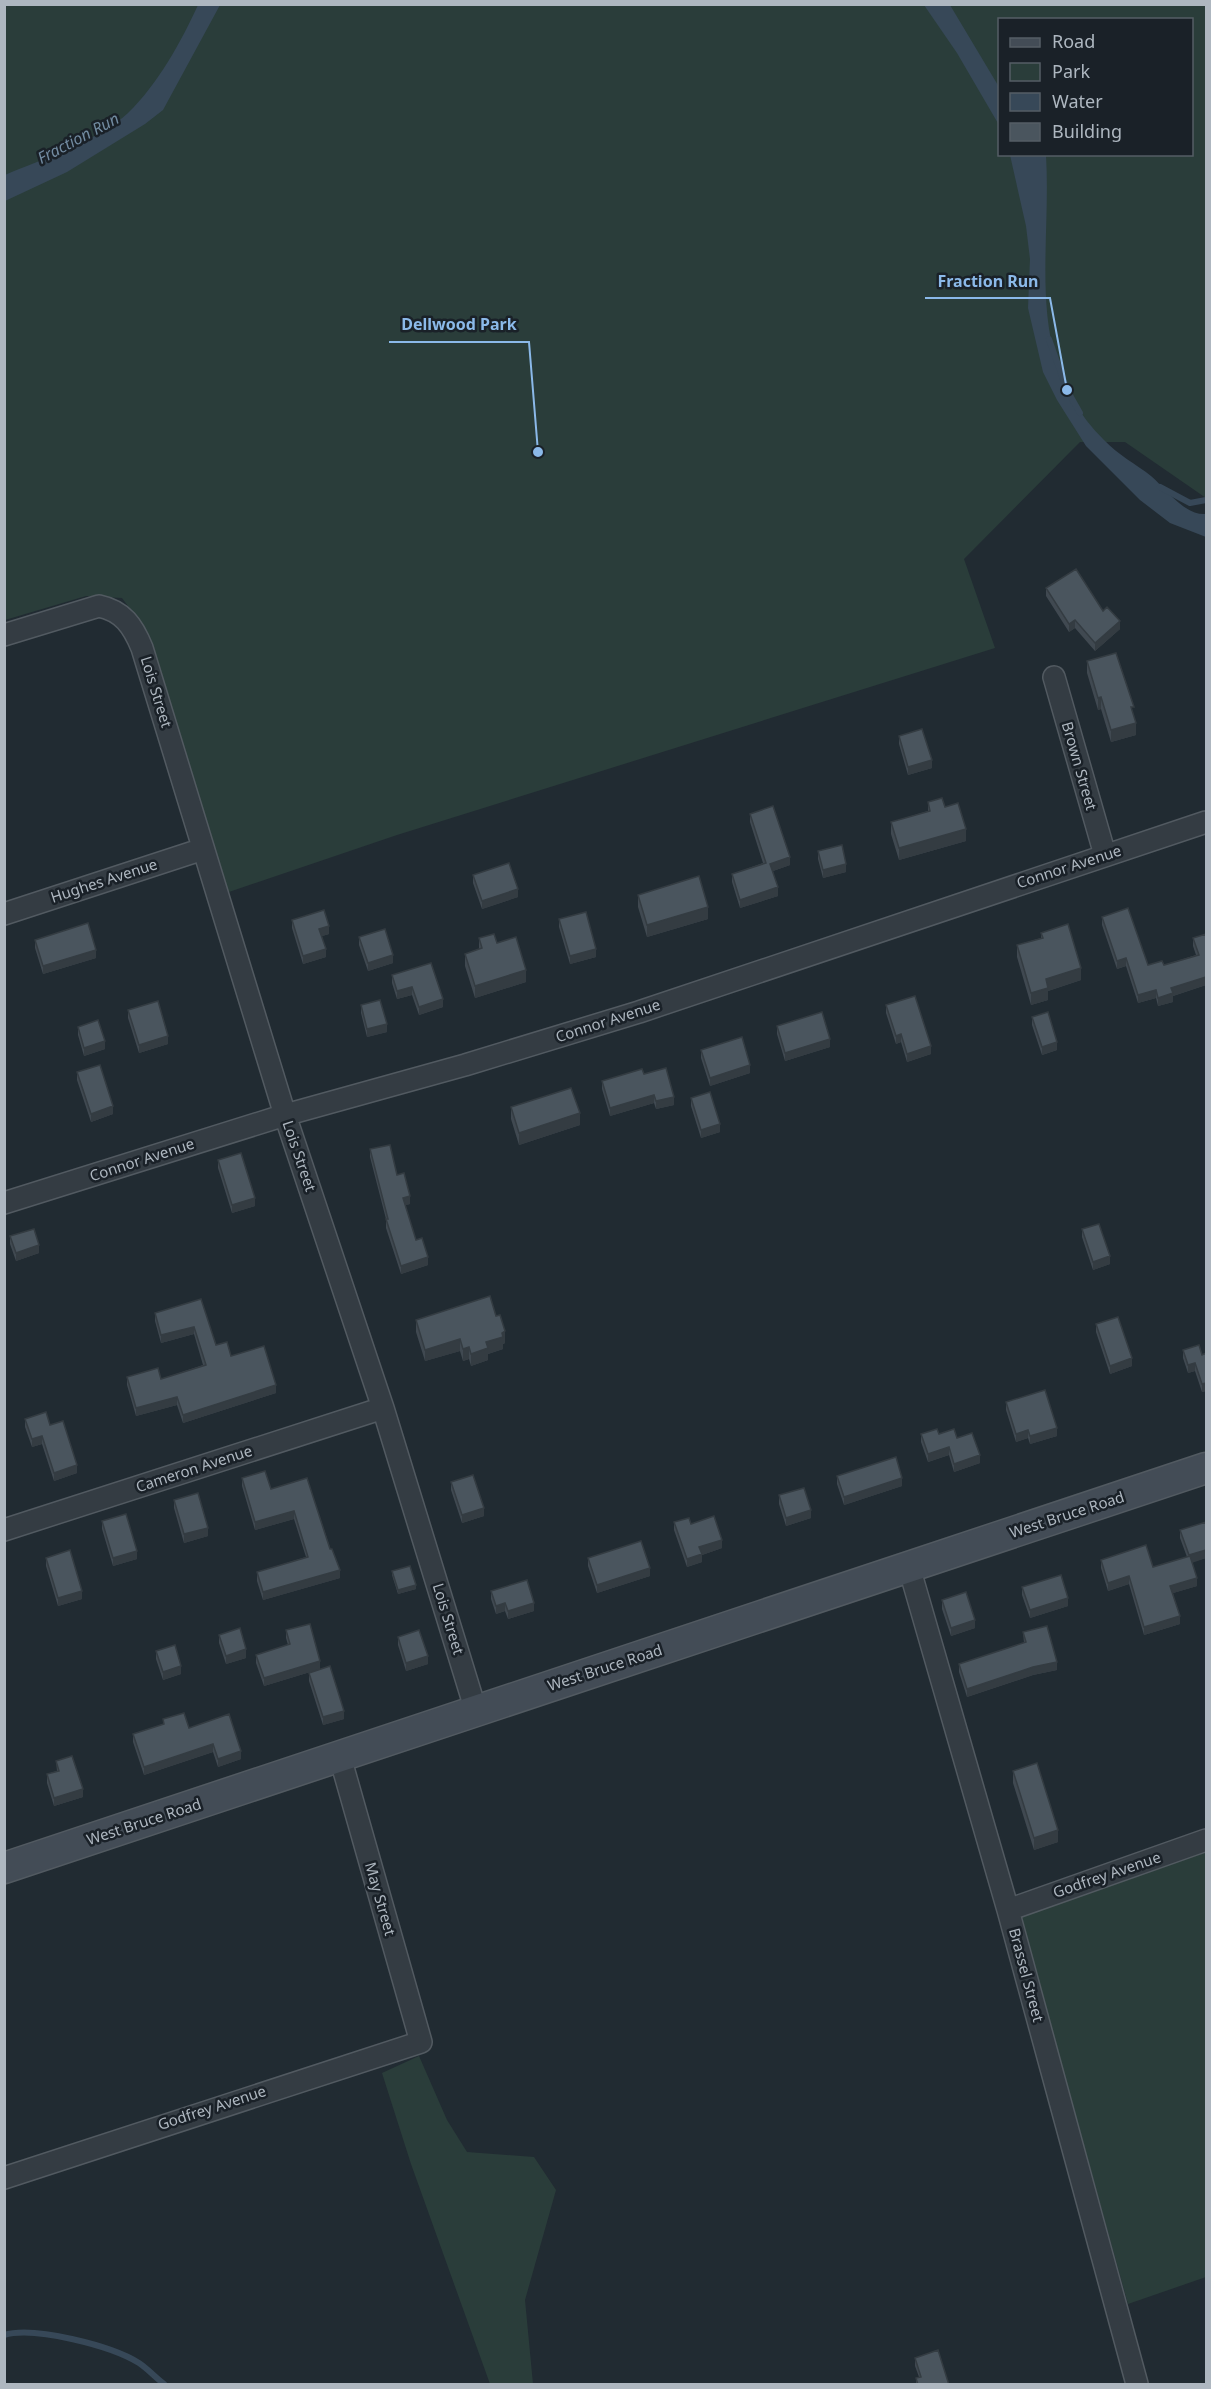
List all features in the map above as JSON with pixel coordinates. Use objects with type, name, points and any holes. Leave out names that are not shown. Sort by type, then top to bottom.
[{"type":"street","name":"Lois Street","points":[[4,635],[83,609],[99,606],[112,609],[126,618],[142,648],[285,1114],[383,1408],[476,1711]]},
{"type":"street","name":"Brown Street","points":[[1054,677],[1105,855]]},
{"type":"street","name":"Connor Avenue","points":[[4,1203],[285,1114],[465,1065],[639,1012],[1206,822]]},
{"type":"street","name":"Hughes Avenue","points":[[4,914],[203,849]]},
{"type":"street","name":"Cameron Avenue","points":[[4,1530],[383,1408]]},
{"type":"street","name":"West Bruce Road","points":[[4,1868],[1206,1468]]},
{"type":"street","name":"Brassel Street","points":[[909,1567],[1008,1910],[1137,2385]]},
{"type":"street","name":"May Street","points":[[340,1757],[421,2042]]},
{"type":"street","name":"Godfrey Avenue","points":[[1008,1910],[1206,1840]]},
{"type":"street","name":"Godfrey Avenue","points":[[4,2178],[421,2042]]},
{"type":"green space","points":[[4,5],[1206,5],[1206,498],[1125,442],[1080,442],[964,559],[995,648],[397,835],[226,893],[148,633],[122,598],[86,596],[5,620]]},
{"type":"green space","points":[[1206,1849],[1206,2277],[1128,2304],[1019,1912]]},
{"type":"green space","points":[[419,2056],[447,2120],[467,2152],[534,2157],[556,2190],[525,2300],[533,2384],[490,2384],[411,2164],[382,2073]]},
{"type":"water","points":[[198,5],[220,5],[163,110],[145,124],[67,172],[5,201],[5,175],[102,132],[116,123],[139,102],[168,62]]},
{"type":"water","points":[[924,5],[950,5],[998,85],[998,123],[957,53]]},
{"type":"water","points":[[1010,156],[1046,156],[1046,305],[1051,341],[1061,375],[1078,408],[1109,445],[1151,476],[1183,506],[1191,511],[1206,514],[1206,537],[1170,523],[1140,500],[1086,446],[1057,400],[1043,372],[1028,308],[1030,259],[1026,226]]},
{"type":"building","points":[[1076,569],[1103,611],[1107,607],[1120,621],[1095,643],[1075,620],[1069,624],[1046,588]]},
{"type":"building","points":[[1116,653],[1134,707],[1131,707],[1136,723],[1111,730],[1087,661]]},
{"type":"building","points":[[922,729],[932,760],[908,767],[899,736]]},
{"type":"building","points":[[942,798],[945,807],[958,803],[966,829],[899,848],[891,822],[930,811],[928,802]]},
{"type":"building","points":[[773,806],[790,857],[770,864],[778,887],[740,900],[732,874],[766,863],[750,814]]},
{"type":"building","points":[[842,845],[846,864],[823,870],[818,851]]},
{"type":"building","points":[[509,863],[518,889],[482,901],[473,875]]},
{"type":"building","points":[[699,876],[708,907],[647,925],[638,895]]},
{"type":"building","points":[[1128,908],[1148,965],[1162,961],[1164,965],[1199,955],[1193,938],[1206,934],[1206,977],[1171,988],[1173,993],[1158,998],[1156,990],[1138,995],[1126,958],[1117,961],[1102,917]]},
{"type":"building","points":[[324,910],[329,926],[319,929],[326,949],[303,956],[292,920]]},
{"type":"building","points":[[586,912],[596,949],[570,956],[559,919]]},
{"type":"building","points":[[88,923],[96,950],[43,966],[35,940]]},
{"type":"building","points":[[1068,924],[1081,968],[1046,979],[1048,988],[1031,993],[1017,945],[1043,938],[1041,933]]},
{"type":"building","points":[[385,929],[393,955],[368,963],[359,937]]},
{"type":"building","points":[[494,934],[497,943],[516,937],[526,970],[475,986],[465,954],[482,948],[479,938]]},
{"type":"building","points":[[431,963],[443,999],[419,1007],[412,987],[397,991],[392,975]]},
{"type":"building","points":[[915,996],[931,1046],[907,1054],[901,1034],[896,1036],[886,1005]]},
{"type":"building","points":[[380,1000],[387,1024],[367,1029],[361,1005]]},
{"type":"building","points":[[158,1001],[168,1036],[139,1045],[128,1010]]},
{"type":"building","points":[[822,1012],[830,1039],[785,1053],[777,1026]]},
{"type":"building","points":[[1048,1012],[1057,1042],[1042,1047],[1032,1017]]},
{"type":"building","points":[[98,1020],[105,1041],[84,1048],[78,1027]]},
{"type":"building","points":[[742,1037],[750,1065],[710,1078],[701,1050]]},
{"type":"building","points":[[100,1065],[113,1106],[91,1114],[77,1072]]},
{"type":"building","points":[[666,1068],[674,1097],[656,1101],[654,1095],[610,1108],[602,1081],[642,1069],[644,1074]]},
{"type":"building","points":[[571,1088],[580,1113],[519,1133],[511,1107]]},
{"type":"building","points":[[710,1092],[720,1124],[701,1130],[691,1098]]},
{"type":"building","points":[[390,1145],[397,1175],[404,1173],[410,1196],[403,1198],[416,1240],[422,1238],[428,1257],[401,1266],[386,1219],[388,1219],[370,1149]]},
{"type":"building","points":[[241,1153],[255,1198],[232,1205],[218,1160]]},
{"type":"building","points":[[1099,1224],[1110,1256],[1093,1262],[1082,1229]]},
{"type":"building","points":[[34,1229],[39,1245],[16,1253],[10,1236]]},
{"type":"building","points":[[490,1296],[496,1316],[500,1315],[505,1331],[502,1333],[503,1337],[486,1342],[488,1348],[471,1354],[469,1347],[463,1349],[460,1339],[425,1350],[416,1320]]},
{"type":"building","points":[[201,1299],[216,1345],[227,1342],[231,1356],[264,1346],[276,1385],[183,1415],[177,1397],[136,1408],[127,1377],[158,1368],[161,1379],[206,1365],[194,1327],[161,1335],[155,1313]]},
{"type":"building","points":[[1118,1317],[1132,1358],[1110,1366],[1096,1324]]},
{"type":"building","points":[[1199,1345],[1202,1355],[1206,1353],[1206,1383],[1202,1384],[1195,1363],[1188,1365],[1183,1350]]},
{"type":"building","points":[[1045,1390],[1057,1428],[1030,1436],[1028,1430],[1016,1434],[1006,1402]]},
{"type":"building","points":[[46,1412],[50,1425],[63,1421],[77,1465],[54,1473],[42,1436],[32,1439],[25,1419]]},
{"type":"building","points":[[937,1429],[939,1434],[954,1429],[957,1438],[972,1433],[980,1455],[954,1464],[949,1447],[928,1454],[921,1434]]},
{"type":"building","points":[[896,1457],[902,1478],[844,1497],[837,1476]]},
{"type":"building","points":[[265,1471],[271,1489],[307,1478],[330,1549],[332,1549],[340,1570],[263,1592],[257,1572],[308,1557],[294,1511],[255,1522],[242,1478]]},
{"type":"building","points":[[473,1475],[484,1508],[462,1515],[451,1482]]},
{"type":"building","points":[[804,1488],[811,1510],[786,1518],[779,1495]]},
{"type":"building","points":[[198,1493],[208,1528],[184,1534],[174,1500]]},
{"type":"building","points":[[126,1514],[137,1551],[113,1558],[102,1521]]},
{"type":"building","points":[[714,1516],[722,1540],[699,1547],[702,1554],[687,1559],[674,1522],[689,1518],[691,1524]]},
{"type":"building","points":[[1206,1522],[1206,1550],[1189,1555],[1180,1530]]},
{"type":"building","points":[[641,1541],[650,1568],[597,1585],[588,1558]]},
{"type":"building","points":[[1146,1545],[1153,1567],[1190,1556],[1197,1578],[1170,1586],[1180,1616],[1144,1627],[1129,1576],[1108,1583],[1101,1560]]},
{"type":"building","points":[[70,1550],[82,1591],[58,1598],[46,1558]]},
{"type":"building","points":[[410,1566],[416,1585],[398,1590],[392,1571]]},
{"type":"building","points":[[1061,1575],[1068,1598],[1030,1610],[1022,1587]]},
{"type":"building","points":[[527,1580],[534,1603],[508,1611],[505,1603],[496,1606],[491,1591]]},
{"type":"building","points":[[966,1592],[975,1620],[951,1628],[942,1600]]},
{"type":"building","points":[[310,1624],[320,1661],[264,1678],[256,1655],[290,1644],[286,1630]]},
{"type":"building","points":[[1047,1626],[1057,1662],[1033,1667],[967,1689],[959,1664],[1026,1642],[1023,1632]]},
{"type":"building","points":[[240,1628],[246,1649],[226,1656],[219,1635]]},
{"type":"building","points":[[419,1630],[428,1656],[406,1663],[398,1637]]},
{"type":"building","points":[[175,1645],[181,1666],[163,1672],[156,1651]]},
{"type":"building","points":[[330,1666],[344,1711],[323,1717],[309,1673]]},
{"type":"building","points":[[184,1713],[189,1728],[229,1714],[241,1751],[218,1759],[213,1744],[144,1767],[133,1734],[164,1724],[163,1719]]},
{"type":"building","points":[[72,1756],[83,1789],[54,1798],[47,1774],[59,1771],[56,1761]]},
{"type":"building","points":[[1037,1763],[1058,1830],[1034,1838],[1013,1771]]},
{"type":"building","points":[[938,2350],[949,2385],[918,2385],[916,2378],[921,2377],[915,2358]]},
{"type":"waterway","name":"Fraction Run","points":[[1049,339],[1067,390],[1080,413]]},
{"type":"waterway","name":"Fraction Run","points":[[1160,487],[1190,503],[1206,500]]},
{"type":"waterway","points":[[4,2335],[34,2333],[93,2344],[139,2363],[164,2384]]},
{"type":"place","name":"Fraction Run","points":[[1067,390]]},
{"type":"place","name":"Dellwood Park","points":[[538,452]]}]
